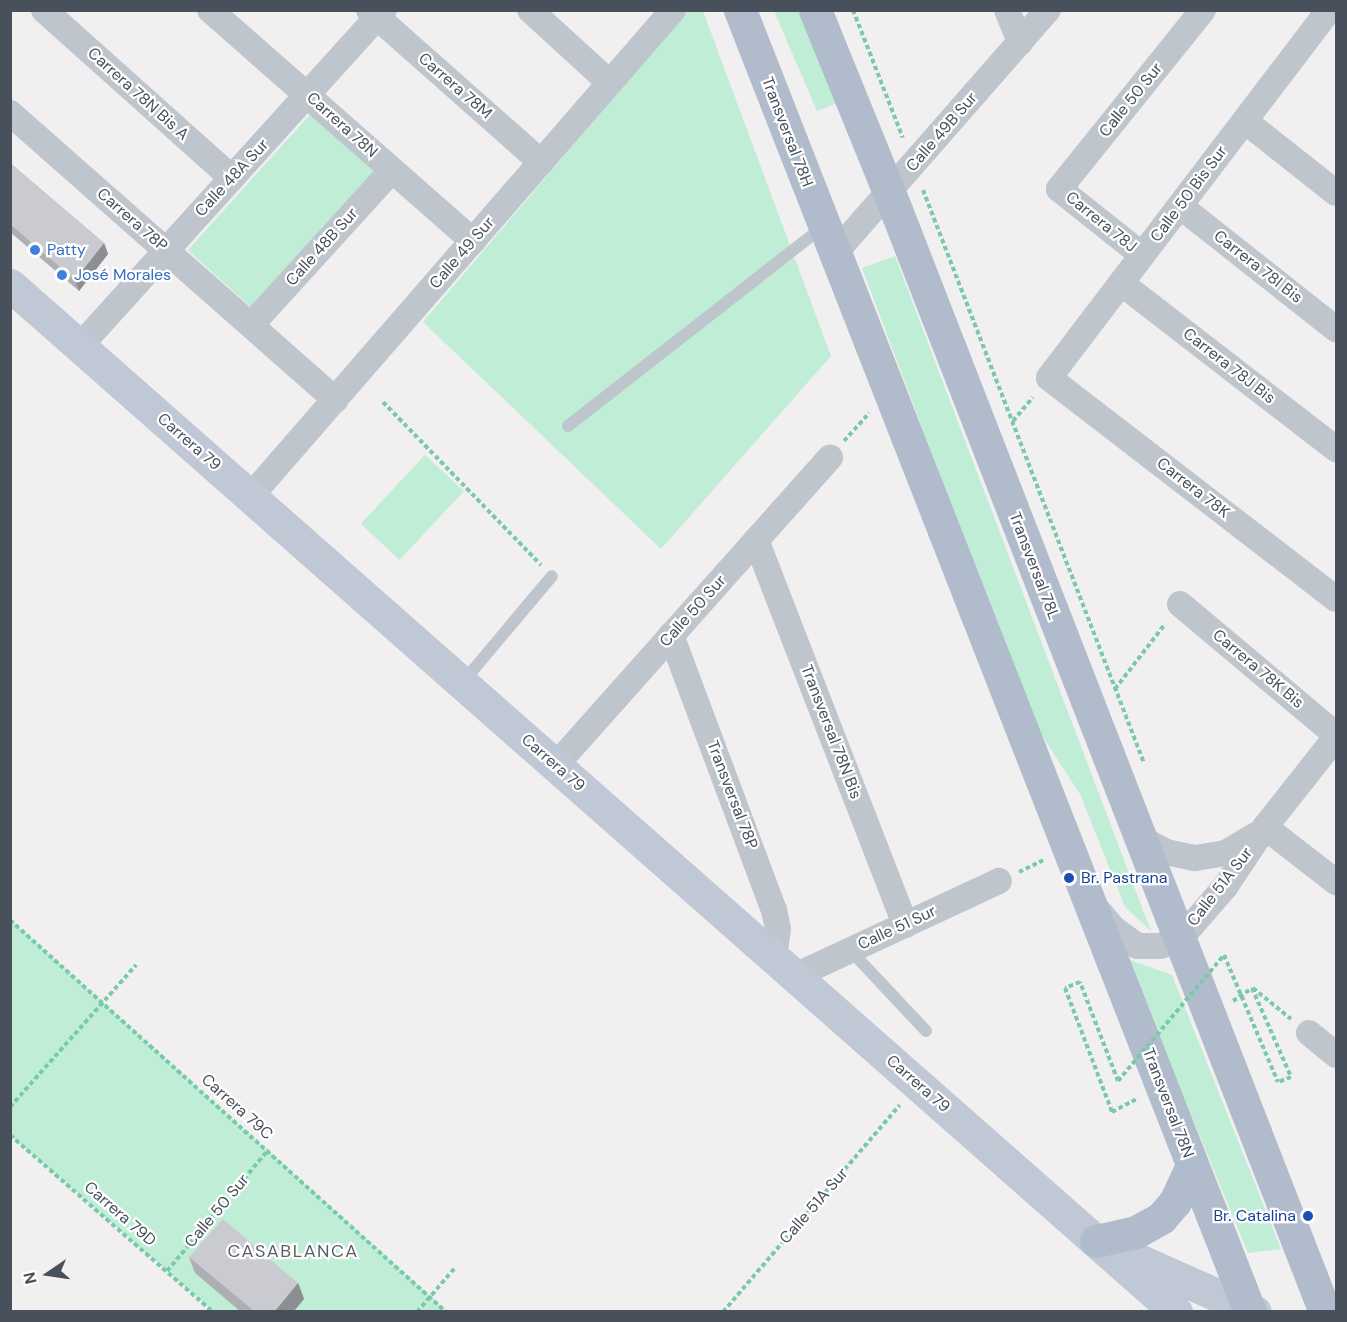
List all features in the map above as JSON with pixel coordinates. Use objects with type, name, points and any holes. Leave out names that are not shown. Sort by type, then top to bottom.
[{"type":"main road","name":"Transversal 78H","points":[[740,10],[829,240]]},
{"type":"main road","points":[[815,10],[889,192]]},
{"type":"main road","name":"Transversal 78L","points":[[889,192],[1179,939]]},
{"type":"main road","points":[[829,240],[1086,895]]},
{"type":"main road","name":"Transversal 78N","points":[[1086,895],[1251,1311]]},
{"type":"main road","points":[[1179,939],[1325,1311]]},
{"type":"main road","points":[[1096,1241],[1136,1232],[1161,1218],[1182,1190],[1192,1166]]},
{"type":"street","name":"Carrera 78N","points":[[210,10],[473,241]]},
{"type":"street","points":[[530,10],[610,83]]},
{"type":"street","name":"Calle 49 Sur","points":[[250,496],[673,10]]},
{"type":"street","points":[[1007,10],[1020,43]]},
{"type":"street","name":"Calle 49B Sur","points":[[829,240],[889,192],[1048,10]]},
{"type":"street","name":"Calle 50 Sur","points":[[1059,189],[1203,10]]},
{"type":"street","name":"Calle 50 Bis Sur","points":[[1049,378],[1329,10]]},
{"type":"street","name":"Carrera 78N Bis A","points":[[48,12],[232,178]]},
{"type":"street","name":"Calle 48A Sur","points":[[80,346],[309,95],[377,13]]},
{"type":"street","name":"Carrera 78M","points":[[377,13],[541,162]]},
{"type":"street","name":"Carrera 78P","points":[[10,113],[252,324],[335,400]]},
{"type":"street","points":[[1245,121],[1336,193]]},
{"type":"street","name":"Calle 48B Sur","points":[[252,324],[392,170]]},
{"type":"street","name":"Carrera 78J","points":[[1059,189],[1142,255]]},
{"type":"street","name":"Carrera 78I Bis","points":[[1180,206],[1336,329]]},
{"type":"street","name":"Carrera 78J Bis","points":[[1121,283],[1336,449]]},
{"type":"street","name":"Carrera 79","points":[[10,285],[1176,1311]]},
{"type":"street","name":"Carrera 78K","points":[[1049,378],[1336,599]]},
{"type":"street","name":"Calle 50 Sur","points":[[556,765],[830,457]]},
{"type":"street","name":"Transversal 78N Bis","points":[[756,540],[905,925]]},
{"type":"street","name":"Carrera 78K Bis","points":[[1180,604],[1336,736]]},
{"type":"street","name":"Transversal 78P","points":[[671,635],[774,910],[784,966]]},
{"type":"street","name":"Calle 51A Sur","points":[[1086,895],[1114,928],[1137,946],[1160,946],[1179,939],[1225,886],[1265,827],[1336,736]]},
{"type":"street","points":[[1265,827],[1336,882]]},
{"type":"street","name":"Calle 51A Sur","points":[[1140,838],[1159,849],[1180,856],[1211,857],[1240,846],[1265,827]]},
{"type":"street","name":"Calle 51 Sur","points":[[784,966],[850,950],[999,881]]},
{"type":"street","points":[[1309,1033],[1336,1055]]},
{"type":"street","name":"Carrera 79","points":[[1096,1241],[1251,1311]]},
{"type":"lane","points":[[568,426],[829,240]]},
{"type":"lane","points":[[462,683],[552,576]]},
{"type":"lane","points":[[850,950],[926,1031]]},
{"type":"path","points":[[853,10],[1146,767]]},
{"type":"path","points":[[1007,428],[1049,378]]},
{"type":"path","points":[[830,457],[888,391]]},
{"type":"path","points":[[383,402],[552,576]]},
{"type":"path","points":[[1109,698],[1180,604]]},
{"type":"path","points":[[999,881],[1051,857]]},
{"type":"path","name":"Carrera 79C","points":[[10,920],[446,1311]]},
{"type":"path","points":[[1140,1097],[1112,1112],[1065,988],[1080,982],[1118,1081],[1224,955],[1278,1082],[1291,1077],[1252,987],[1309,1033]]},
{"type":"path","points":[[10,1107],[136,965]]},
{"type":"path","name":"Calle 51A Sur","points":[[723,1311],[904,1101]]},
{"type":"path","name":"Carrera 79D","points":[[10,1135],[213,1311]]},
{"type":"path","name":"Calle 50 Sur","points":[[167,1271],[268,1150]]},
{"type":"path","points":[[417,1311],[454,1269]]},
{"type":"green space","points":[[687,11],[703,11],[831,356],[661,549],[423,322]]},
{"type":"green space","points":[[774,11],[802,11],[838,103],[817,111]]},
{"type":"green space","points":[[315,109],[381,169],[254,310],[188,250]]},
{"type":"green space","points":[[895,256],[1151,931],[1125,907],[1080,794],[1033,722],[862,268]]},
{"type":"green space","points":[[425,455],[464,491],[400,560],[361,524]]},
{"type":"green space","points":[[11,920],[447,1311],[213,1311],[11,1136]]},
{"type":"green space","points":[[1127,959],[1172,975],[1281,1249],[1248,1253]]},
{"type":"building","points":[[10,163],[104,243],[75,280],[10,224]]},
{"type":"building","points":[[223,1219],[298,1283],[275,1311],[254,1311],[189,1257]]},
{"type":"place","name":"Patty","points":[[35,250]]},
{"type":"place","name":"José Morales","points":[[62,275]]},
{"type":"place","name":"Br. Pastrana","points":[[1069,878]]},
{"type":"place","name":"Br. Catalina","points":[[1308,1216]]},
{"type":"district","name":"CASABLANCA","points":[[293,1251]]}]
